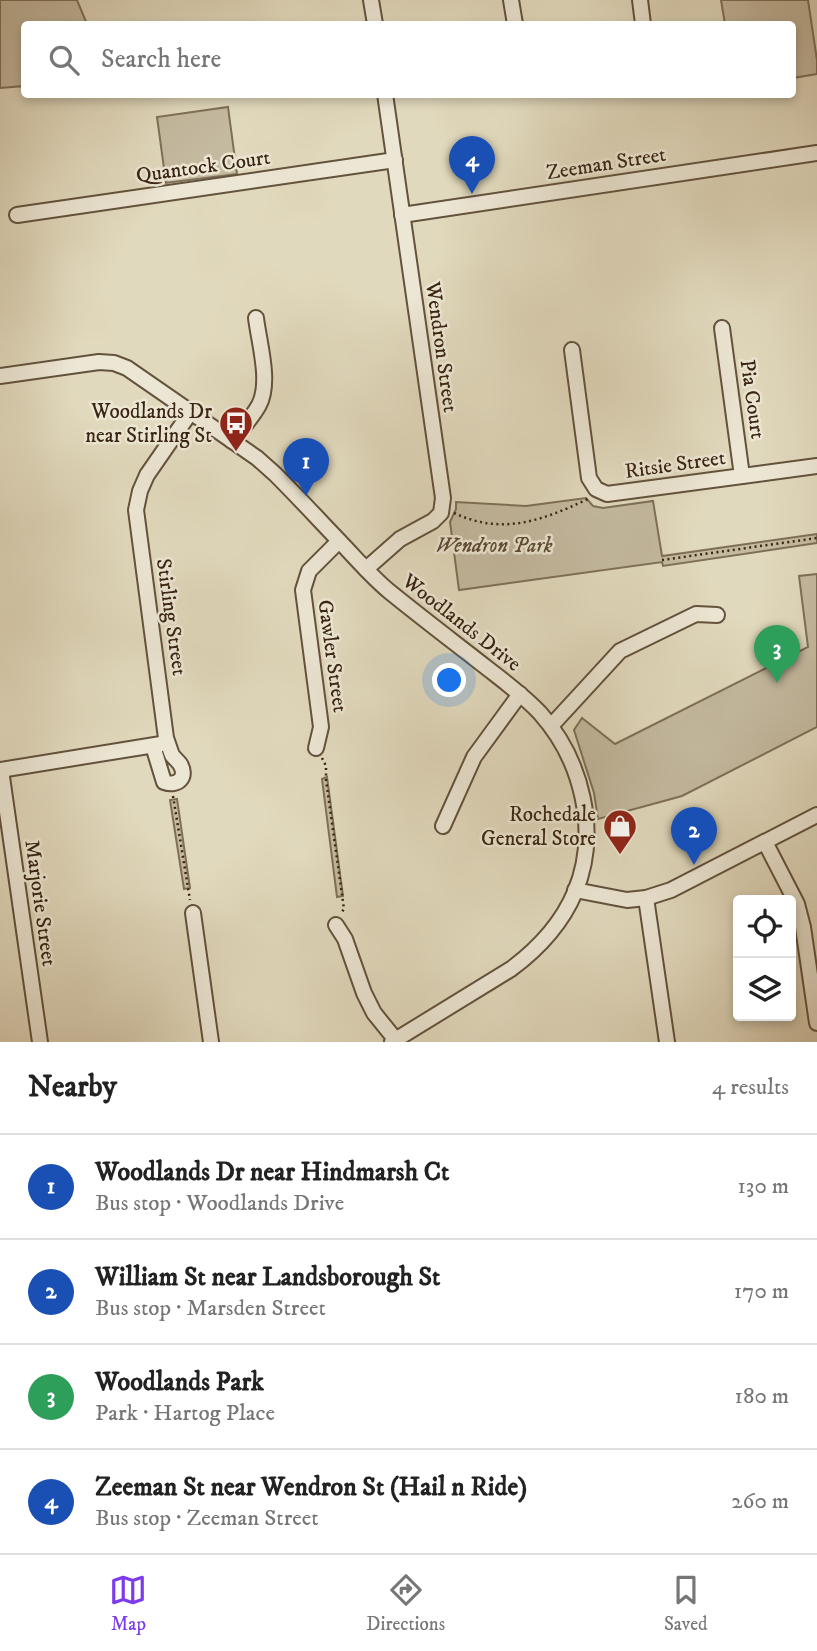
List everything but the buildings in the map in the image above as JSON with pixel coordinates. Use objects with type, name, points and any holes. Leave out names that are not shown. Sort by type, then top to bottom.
[{"type":"street","points":[[372,0],[375,21]]},
{"type":"street","points":[[511,0],[514,21]]},
{"type":"street","points":[[640,0],[643,21]]},
{"type":"street","name":"Wendron Street","points":[[386,98],[443,498],[442,507]]},
{"type":"street","name":"Zeeman Street","points":[[402,215],[817,153]]},
{"type":"street","name":"Quantock Court","points":[[17,215],[395,160]]},
{"type":"street","points":[[232,441],[259,405],[264,388],[256,318]]},
{"type":"street","name":"Pia Court","points":[[722,328],[742,476]]},
{"type":"street","name":"Ritsie Street","points":[[572,350],[589,478],[598,490],[607,494],[817,466]]},
{"type":"street","name":"Woodlands Drive","points":[[0,376],[99,362],[114,363],[127,368],[257,458],[388,591],[520,694],[551,726],[566,751],[577,774],[586,829],[584,857],[575,890],[561,918],[539,945],[511,969],[393,1041]]},
{"type":"street","name":"Stirling Street","points":[[171,784],[178,783],[183,773],[166,738],[136,510],[147,475],[190,413]]},
{"type":"street","points":[[366,569],[400,539],[433,521],[442,507]]},
{"type":"street","name":"Gawler Street","points":[[316,748],[321,727],[303,590],[309,571],[339,541]]},
{"type":"street","points":[[551,726],[620,651],[696,614],[717,615]]},
{"type":"street","points":[[443,826],[474,757],[520,694]]},
{"type":"street","points":[[0,770],[153,746],[161,744],[166,738]]},
{"type":"street","points":[[153,746],[164,782],[171,784]]},
{"type":"street","name":"Marjorie Street","points":[[0,770],[40,1042]]},
{"type":"street","points":[[575,890],[627,900],[646,898],[671,890],[817,815]]},
{"type":"street","points":[[765,842],[797,904],[803,927],[817,1023]]},
{"type":"street","points":[[646,898],[667,1042]]},
{"type":"street","points":[[192,914],[211,1042]]},
{"type":"street","points":[[336,925],[345,939],[364,993],[393,1041]]},
{"type":"path","points":[[442,507],[467,519],[485,523],[519,523],[554,514],[588,499],[598,490]]},
{"type":"path","points":[[662,560],[817,538]]},
{"type":"path","points":[[316,748],[326,766],[344,909],[336,925]]},
{"type":"path","points":[[171,784],[192,914]]},
{"type":"green space","points":[[0,0],[77,0],[86,21],[21,21],[21,86],[0,88]]},
{"type":"green space","points":[[721,0],[808,0],[817,74],[796,78],[796,21],[724,21]]},
{"type":"green space","points":[[228,107],[237,174],[166,183],[157,117]]},
{"type":"green space","name":"Wendron Park","points":[[586,498],[593,506],[603,508],[653,501],[662,556],[817,534],[817,543],[663,566],[662,562],[459,590],[450,522],[456,502],[526,506]]},
{"type":"green space","points":[[817,574],[817,727],[682,796],[598,819],[594,793],[574,730],[582,718],[615,744],[808,647],[799,576]]},
{"type":"green space","points":[[327,777],[343,896],[337,897],[322,779]]},
{"type":"green space","points":[[177,799],[190,888],[184,889],[170,800]]},
{"type":"place","name":"Zeeman St near Wendron St (Hail n Ride)","points":[[472,194]]},
{"type":"place","name":"Woodlands Dr near Stirling St","points":[[236,453]]},
{"type":"place","name":"Woodlands Dr near Hindmarsh Ct","points":[[306,496]]},
{"type":"place","name":"Woodlands Park","points":[[777,683]]},
{"type":"place","name":"Rochedale General Store","points":[[620,856]]},
{"type":"place","name":"William St near Landsborough St","points":[[694,865]]}]
